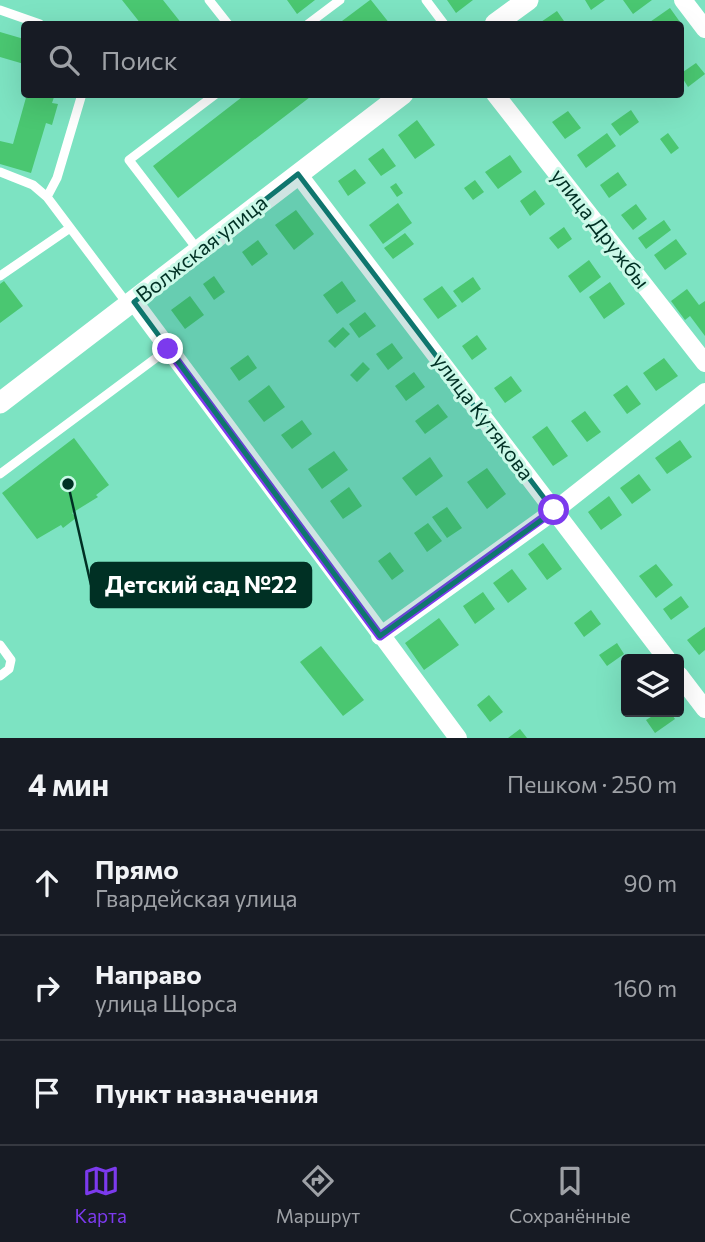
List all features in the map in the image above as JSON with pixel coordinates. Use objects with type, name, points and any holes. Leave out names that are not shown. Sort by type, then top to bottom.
[{"type":"street","points":[[499,21],[528,0]]},
{"type":"street","points":[[683,0],[705,29]]},
{"type":"street","name":"Волжская улица","points":[[0,403],[398,98]]},
{"type":"street","name":"улица Дружбы","points":[[498,98],[705,363]]},
{"type":"street","name":"улица Кутякова","points":[[298,174],[663,654]]},
{"type":"street","points":[[131,304],[168,349],[458,738]]},
{"type":"street","points":[[380,636],[554,510],[705,393]]},
{"type":"street","points":[[684,682],[705,709]]},
{"type":"lane","points":[[209,0],[226,21]]},
{"type":"lane","points":[[312,21],[340,0]]},
{"type":"lane","points":[[426,0],[442,21]]},
{"type":"lane","points":[[0,10],[31,21]]},
{"type":"lane","points":[[47,197],[57,178],[81,98]]},
{"type":"lane","points":[[199,251],[130,160],[211,98]]},
{"type":"lane","points":[[0,172],[33,185],[47,197],[131,304]]},
{"type":"lane","points":[[0,276],[69,228]]},
{"type":"lane","points":[[0,474],[168,349]]},
{"type":"lane","points":[[0,645],[11,660],[9,669],[0,676]]},
{"type":"highlighted area","points":[[298,174],[554,511],[380,636],[134,302]]},
{"type":"building","points":[[122,0],[163,0],[180,21],[139,21]]},
{"type":"building","points":[[287,0],[315,0],[297,14]]},
{"type":"building","points":[[370,0],[388,21],[342,21]]},
{"type":"building","points":[[447,0],[473,0],[456,13]]},
{"type":"building","points":[[585,0],[605,0],[591,10]]},
{"type":"building","points":[[623,0],[652,0],[633,14]]},
{"type":"building","points":[[670,8],[679,21],[651,21]]},
{"type":"building","points":[[557,11],[564,21],[542,21]]},
{"type":"building","points":[[0,32],[21,38],[21,63],[0,57]]},
{"type":"building","points":[[696,63],[705,74],[688,87],[684,80],[684,71]]},
{"type":"building","points":[[26,98],[54,98],[52,103],[58,104],[52,125],[46,123],[31,173],[0,164],[0,141],[13,144]]},
{"type":"building","points":[[241,98],[309,98],[178,198],[153,166]]},
{"type":"building","points":[[631,110],[639,122],[620,136],[611,124]]},
{"type":"building","points":[[568,111],[581,128],[565,139],[552,122]]},
{"type":"building","points":[[417,120],[435,145],[415,159],[398,135]]},
{"type":"building","points":[[607,133],[616,146],[586,168],[577,155]]},
{"type":"building","points":[[668,133],[679,148],[671,154],[660,139]]},
{"type":"building","points":[[383,148],[396,166],[381,176],[368,159]]},
{"type":"building","points":[[510,155],[522,172],[498,189],[485,172]]},
{"type":"building","points":[[355,169],[366,183],[348,196],[338,181]]},
{"type":"building","points":[[618,172],[627,185],[609,198],[600,185]]},
{"type":"building","points":[[475,180],[484,192],[473,200],[464,188]]},
{"type":"building","points":[[396,183],[403,193],[397,197],[390,187]]},
{"type":"building","points":[[535,190],[545,204],[530,216],[520,201]]},
{"type":"building","points":[[398,203],[412,223],[383,244],[369,225]]},
{"type":"building","points":[[636,204],[647,219],[633,230],[621,215]]},
{"type":"building","points":[[296,210],[314,234],[294,250],[275,225]]},
{"type":"building","points":[[664,220],[671,230],[646,249],[638,238]]},
{"type":"building","points":[[564,227],[572,239],[558,249],[549,238]]},
{"type":"building","points":[[405,233],[414,244],[393,259],[384,248]]},
{"type":"building","points":[[676,239],[687,254],[665,270],[654,255]]},
{"type":"building","points":[[258,240],[268,254],[252,266],[242,252]]},
{"type":"building","points":[[589,260],[601,277],[580,293],[568,276]]},
{"type":"building","points":[[214,276],[225,292],[214,300],[203,284]]},
{"type":"building","points":[[473,277],[481,289],[462,303],[453,291]]},
{"type":"building","points":[[4,281],[23,306],[0,323],[0,284]]},
{"type":"building","points":[[342,281],[356,301],[337,314],[323,295]]},
{"type":"building","points":[[610,282],[625,304],[604,319],[589,297]]},
{"type":"building","points":[[442,286],[457,306],[438,319],[423,299]]},
{"type":"building","points":[[687,289],[699,305],[705,301],[705,336],[690,316],[685,320],[671,301]]},
{"type":"building","points":[[190,296],[204,315],[185,329],[171,310]]},
{"type":"building","points":[[365,312],[376,326],[359,338],[349,324]]},
{"type":"building","points":[[343,327],[350,334],[335,348],[328,341]]},
{"type":"building","points":[[477,335],[487,349],[472,360],[462,346]]},
{"type":"building","points":[[392,343],[403,358],[388,370],[376,354]]},
{"type":"building","points":[[248,355],[257,368],[239,381],[230,368]]},
{"type":"building","points":[[664,358],[678,376],[656,391],[643,373]]},
{"type":"building","points":[[363,362],[370,369],[357,382],[350,375]]},
{"type":"building","points":[[414,372],[425,387],[406,401],[395,386]]},
{"type":"building","points":[[511,376],[522,391],[505,403],[494,388]]},
{"type":"building","points":[[269,385],[285,407],[264,422],[248,401]]},
{"type":"building","points":[[627,385],[641,404],[627,414],[613,395]]},
{"type":"building","points":[[438,404],[448,417],[425,434],[415,421]]},
{"type":"building","points":[[585,411],[601,432],[587,442],[571,421]]},
{"type":"building","points":[[302,420],[312,434],[292,449],[281,435]]},
{"type":"building","points":[[547,426],[568,456],[553,466],[532,437]]},
{"type":"building","points":[[74,438],[109,485],[96,495],[98,497],[72,513],[76,518],[63,528],[61,525],[37,539],[2,493]]},
{"type":"building","points":[[680,440],[692,457],[667,474],[655,458]]},
{"type":"building","points":[[334,451],[348,470],[322,489],[308,469]]},
{"type":"building","points":[[430,457],[443,476],[416,496],[402,478]]},
{"type":"building","points":[[487,468],[506,494],[487,509],[467,482]]},
{"type":"building","points":[[639,474],[651,490],[632,504],[620,488]]},
{"type":"building","points":[[349,487],[362,506],[343,519],[330,501]]},
{"type":"building","points":[[609,496],[622,515],[601,530],[588,512]]},
{"type":"building","points":[[447,507],[462,528],[447,538],[432,517]]},
{"type":"building","points":[[428,523],[442,541],[427,552],[414,533]]},
{"type":"building","points":[[543,543],[562,569],[547,580],[528,554]]},
{"type":"building","points":[[390,552],[404,571],[392,580],[378,561]]},
{"type":"building","points":[[656,564],[673,585],[656,598],[639,576]]},
{"type":"building","points":[[512,569],[527,589],[508,603],[493,583]]},
{"type":"building","points":[[483,592],[495,609],[475,624],[463,606]]},
{"type":"building","points":[[681,596],[689,607],[671,620],[663,609]]},
{"type":"building","points":[[591,610],[601,624],[584,637],[574,623]]},
{"type":"building","points":[[439,618],[459,645],[424,670],[405,643]]},
{"type":"building","points":[[705,627],[705,650],[699,655],[687,640]]},
{"type":"building","points":[[617,643],[624,654],[607,666],[599,655]]},
{"type":"building","points":[[321,646],[364,700],[343,716],[300,662]]},
{"type":"building","points":[[489,695],[503,712],[490,722],[477,705]]},
{"type":"building","points":[[651,717],[675,719],[655,733],[646,720]]},
{"type":"building","points":[[520,729],[527,738],[508,738]]},
{"type":"place","name":"Детский сад №22","points":[[68,484]]},
{"type":"route","points":[[168,349],[380,636],[554,510]]}]
